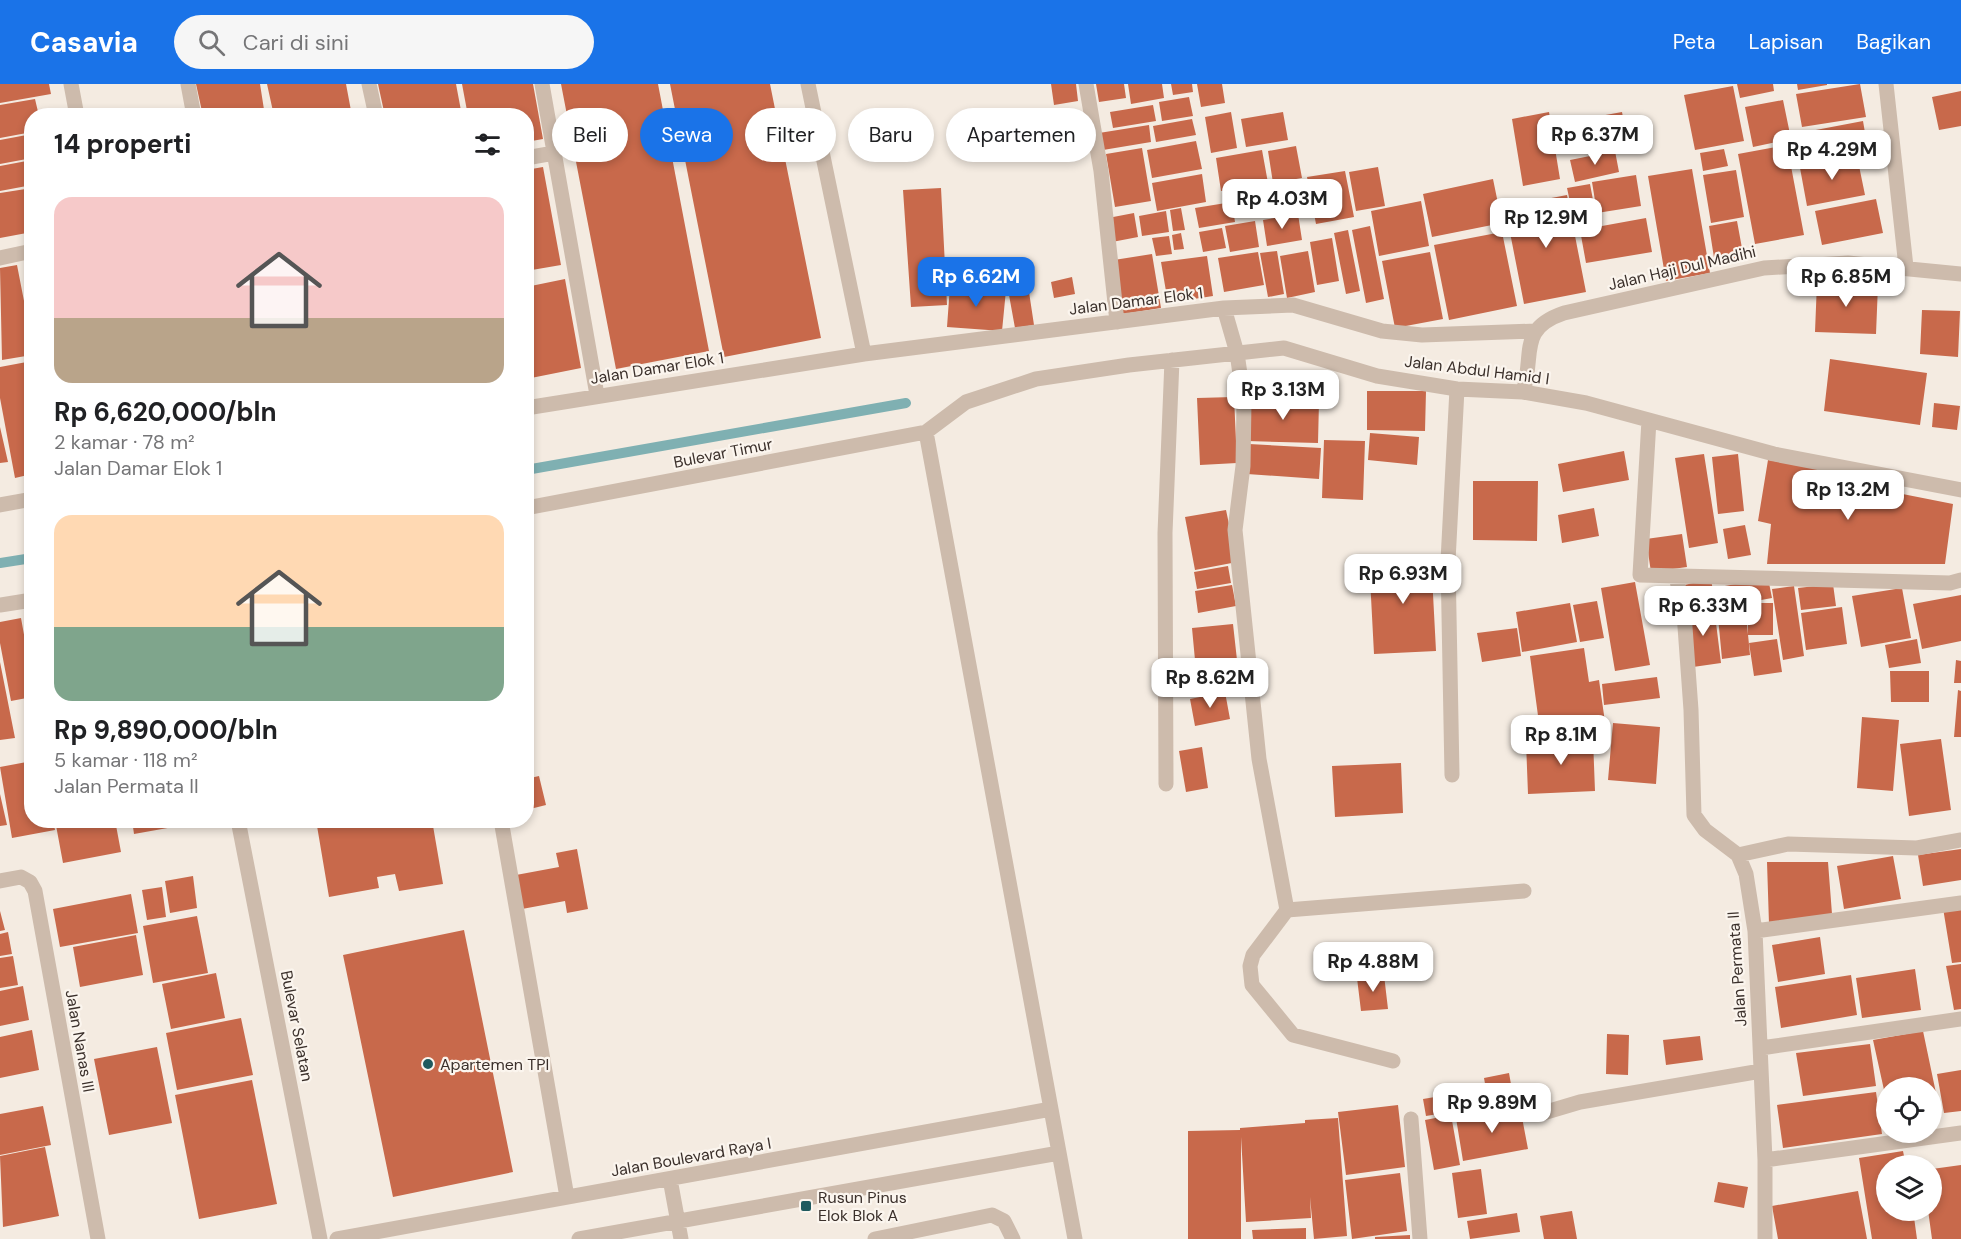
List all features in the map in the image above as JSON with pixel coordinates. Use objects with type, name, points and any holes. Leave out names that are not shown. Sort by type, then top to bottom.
[{"type":"street","points":[[71,84],[76,108]]},
{"type":"street","points":[[188,84],[192,108]]},
{"type":"street","points":[[369,84],[374,108]]},
{"type":"street","points":[[542,84],[552,142]]},
{"type":"street","points":[[808,84],[864,354]]},
{"type":"street","points":[[1086,84],[1101,171],[1118,322]]},
{"type":"street","points":[[1886,84],[1906,267]]},
{"type":"street","points":[[534,157],[552,153]]},
{"type":"street","points":[[556,162],[597,395]]},
{"type":"street","points":[[0,258],[24,254]]},
{"type":"street","name":"Jalan Haji Dul Madihi","points":[[1533,334],[1546,321],[1564,313],[1764,268],[1848,263],[1961,274]]},
{"type":"street","points":[[1224,308],[1293,305],[1382,331],[1422,335],[1533,334],[1524,389]]},
{"type":"street","name":"Jalan Damar Elok 1","points":[[534,407],[864,354],[1224,308],[1237,353],[1244,402],[1243,466],[1235,530],[1259,759],[1287,910]]},
{"type":"street","name":"Jalan Abdul Hamid I","points":[[926,432],[966,402],[1036,379],[1172,360],[1284,348],[1377,376],[1457,389],[1524,389],[1586,403],[1774,454],[1961,490]]},
{"type":"street","points":[[1166,784],[1165,533],[1172,360]]},
{"type":"street","points":[[1452,775],[1448,561],[1457,389]]},
{"type":"street","points":[[1649,420],[1640,575],[1950,583],[1961,580]]},
{"type":"street","points":[[926,432],[1075,1239]]},
{"type":"street","name":"Bulevar Timur","points":[[534,506],[926,432]]},
{"type":"street","points":[[0,505],[24,500]]},
{"type":"street","points":[[1676,576],[1684,613],[1691,699],[1694,815],[1705,830],[1738,855],[1788,844],[1917,848],[1961,840]]},
{"type":"street","points":[[0,605],[24,601]]},
{"type":"street","name":"Bulevar Selatan","points":[[240,828],[320,1239]]},
{"type":"street","points":[[502,828],[567,1197]]},
{"type":"street","name":"Jalan Permata II","points":[[1738,855],[1746,874],[1755,931],[1765,1160],[1765,1239]]},
{"type":"street","name":"Jalan Nanas III","points":[[0,881],[21,877],[30,882],[35,891],[98,1239]]},
{"type":"street","points":[[1393,1061],[1293,1035],[1252,985],[1250,966],[1253,956],[1287,910],[1524,891]]},
{"type":"street","points":[[1755,931],[1961,903]]},
{"type":"street","points":[[1761,1048],[1961,1019]]},
{"type":"street","points":[[1543,1113],[1580,1102],[1761,1071]]},
{"type":"street","name":"Jalan Boulevard Raya I","points":[[337,1239],[1052,1109]]},
{"type":"street","points":[[1411,1119],[1420,1239]]},
{"type":"street","points":[[1765,1160],[1961,1133]]},
{"type":"street","points":[[579,1239],[1059,1153]]},
{"type":"street","points":[[670,1179],[681,1239]]},
{"type":"street","points":[[875,1239],[992,1215],[1004,1221],[1013,1239]]},
{"type":"building","points":[[0,84],[49,84],[51,94],[0,103]]},
{"type":"building","points":[[196,84],[260,84],[264,108],[201,108]]},
{"type":"building","points":[[267,84],[346,84],[350,108],[272,108]]},
{"type":"building","points":[[378,84],[456,84],[460,108],[383,108]]},
{"type":"building","points":[[462,84],[533,84],[543,139],[534,141],[534,108],[466,108]]},
{"type":"building","points":[[561,84],[658,84],[663,108],[640,108],[640,162],[673,162],[709,351],[616,369],[576,162],[628,162],[628,108],[566,108]]},
{"type":"building","points":[[670,84],[770,84],[775,108],[745,108],[745,162],[786,162],[821,338],[724,357],[685,162],[733,162],[733,108],[675,108]]},
{"type":"building","points":[[1051,84],[1076,84],[1078,101],[1054,105]]},
{"type":"building","points":[[1096,84],[1124,84],[1126,98],[1099,102]]},
{"type":"building","points":[[1128,84],[1162,84],[1164,98],[1131,104]]},
{"type":"building","points":[[1171,84],[1192,84],[1193,92],[1173,95]]},
{"type":"building","points":[[1197,84],[1222,84],[1225,103],[1201,107]]},
{"type":"building","points":[[1737,84],[1773,84],[1774,91],[1740,98]]},
{"type":"building","points":[[1797,84],[1827,84],[1827,85],[1798,90]]},
{"type":"building","points":[[1860,84],[1866,117],[1802,127],[1796,94]]},
{"type":"building","points":[[1733,86],[1744,141],[1695,150],[1684,95]]},
{"type":"building","points":[[1961,91],[1961,126],[1939,130],[1932,97]]},
{"type":"building","points":[[1189,97],[1193,116],[1162,121],[1159,102]]},
{"type":"building","points":[[35,99],[37,108],[24,108],[24,134],[0,138],[0,105]]},
{"type":"building","points":[[1783,100],[1791,139],[1753,147],[1745,107]]},
{"type":"building","points":[[1153,105],[1156,121],[1113,128],[1110,112]]},
{"type":"building","points":[[1231,112],[1237,148],[1211,153],[1205,117]]},
{"type":"building","points":[[1283,112],[1288,140],[1246,147],[1241,119]]},
{"type":"building","points":[[1549,112],[1560,179],[1523,186],[1512,119]]},
{"type":"building","points":[[1622,112],[1628,144],[1573,154],[1567,122]]},
{"type":"building","points":[[1192,119],[1196,135],[1156,142],[1153,126]]},
{"type":"building","points":[[1863,121],[1868,150],[1806,162],[1800,133]]},
{"type":"building","points":[[1149,125],[1151,142],[1103,150],[1099,133]]},
{"type":"building","points":[[24,136],[24,160],[0,164],[0,140]]},
{"type":"building","points":[[1196,141],[1202,169],[1152,178],[1147,150]]},
{"type":"building","points":[[1787,145],[1804,235],[1755,244],[1738,154]]},
{"type":"building","points":[[1296,146],[1302,178],[1273,183],[1268,151]]},
{"type":"building","points":[[1142,148],[1151,201],[1115,207],[1106,154]]},
{"type":"building","points":[[1724,149],[1728,166],[1703,171],[1700,153]]},
{"type":"building","points":[[1262,150],[1268,183],[1221,191],[1216,158]]},
{"type":"building","points":[[1615,151],[1619,172],[1575,182],[1570,160]]},
{"type":"building","points":[[1857,156],[1865,195],[1807,206],[1800,168]]},
{"type":"building","points":[[24,162],[24,186],[0,191],[0,166]]},
{"type":"building","points":[[543,167],[561,265],[534,270],[534,169]]},
{"type":"building","points":[[1378,167],[1385,206],[1356,211],[1349,172]]},
{"type":"building","points":[[1692,169],[1710,273],[1666,281],[1648,176]]},
{"type":"building","points":[[1736,170],[1744,217],[1711,223],[1703,175]]},
{"type":"building","points":[[1345,171],[1354,217],[1316,224],[1307,177]]},
{"type":"building","points":[[1202,174],[1206,202],[1157,211],[1152,183]]},
{"type":"building","points":[[1636,175],[1641,206],[1597,213],[1592,182]]},
{"type":"building","points":[[1493,179],[1502,223],[1432,237],[1423,194]]},
{"type":"building","points":[[1590,184],[1597,221],[1575,225],[1567,188]]},
{"type":"building","points":[[1294,187],[1297,208],[1242,218],[1239,197]]},
{"type":"building","points":[[941,188],[947,305],[911,307],[903,190]]},
{"type":"building","points":[[24,189],[24,234],[0,238],[0,193]]},
{"type":"building","points":[[1567,195],[1586,292],[1524,304],[1505,207]]},
{"type":"building","points":[[1876,199],[1883,233],[1822,245],[1815,211]]},
{"type":"building","points":[[1421,201],[1429,246],[1379,256],[1371,211]]},
{"type":"building","points":[[1232,202],[1235,222],[1199,228],[1195,208]]},
{"type":"building","points":[[1181,208],[1185,230],[1173,231],[1170,210]]},
{"type":"building","points":[[1166,211],[1169,232],[1142,236],[1139,216]]},
{"type":"building","points":[[1134,213],[1138,237],[1112,242],[1108,218]]},
{"type":"building","points":[[1298,214],[1302,240],[1267,246],[1263,220]]},
{"type":"building","points":[[1646,218],[1652,252],[1586,263],[1580,230]]},
{"type":"building","points":[[1255,221],[1259,247],[1230,252],[1225,226]]},
{"type":"building","points":[[1737,221],[1744,259],[1715,264],[1709,226]]},
{"type":"building","points":[[1370,226],[1384,299],[1366,303],[1352,230]]},
{"type":"building","points":[[1222,228],[1226,248],[1203,252],[1199,232]]},
{"type":"building","points":[[1348,230],[1360,291],[1346,294],[1334,233]]},
{"type":"building","points":[[1502,232],[1517,306],[1449,320],[1434,245]]},
{"type":"building","points":[[1181,233],[1184,249],[1174,250],[1172,235]]},
{"type":"building","points":[[1169,236],[1172,254],[1156,256],[1152,238]]},
{"type":"building","points":[[1332,238],[1339,281],[1317,285],[1310,242]]},
{"type":"building","points":[[1277,251],[1284,294],[1268,297],[1260,253]]},
{"type":"building","points":[[1308,251],[1315,292],[1287,298],[1280,256]]},
{"type":"building","points":[[1258,252],[1264,285],[1224,292],[1218,258]]},
{"type":"building","points":[[1430,252],[1443,319],[1395,328],[1382,261]]},
{"type":"building","points":[[1152,254],[1161,308],[1123,314],[1114,260]]},
{"type":"building","points":[[1207,256],[1213,296],[1168,303],[1161,262]]},
{"type":"building","points":[[17,265],[24,301],[24,356],[2,360],[0,268]]},
{"type":"building","points":[[1072,277],[1075,294],[1054,298],[1051,282]]},
{"type":"building","points":[[565,279],[581,368],[534,377],[534,285]]},
{"type":"building","points":[[1817,282],[1878,285],[1876,334],[1815,332]]},
{"type":"building","points":[[950,286],[1006,290],[1002,331],[947,327]]},
{"type":"building","points":[[1029,292],[1034,325],[1015,328],[1009,295]]},
{"type":"building","points":[[1922,310],[1960,311],[1958,357],[1920,354]]},
{"type":"building","points":[[1830,359],[1927,373],[1920,425],[1824,411]]},
{"type":"building","points":[[24,362],[24,476],[15,478],[0,398],[0,367]]},
{"type":"building","points":[[1367,391],[1426,391],[1425,431],[1367,430]]},
{"type":"building","points":[[1234,397],[1237,463],[1200,465],[1197,398]]},
{"type":"building","points":[[1248,400],[1319,401],[1318,443],[1247,441]]},
{"type":"building","points":[[1934,403],[1960,406],[1957,430],[1932,427]]},
{"type":"building","points":[[0,427],[8,462],[0,463]]},
{"type":"building","points":[[1370,433],[1419,437],[1417,465],[1368,460]]},
{"type":"building","points":[[1324,440],[1365,441],[1363,500],[1322,498]]},
{"type":"building","points":[[1249,444],[1321,448],[1319,479],[1247,474]]},
{"type":"building","points":[[1624,451],[1629,480],[1563,492],[1558,464]]},
{"type":"building","points":[[1704,454],[1718,543],[1689,548],[1675,458]]},
{"type":"building","points":[[1738,454],[1744,511],[1718,514],[1712,457]]},
{"type":"building","points":[[1768,460],[1838,472],[1837,481],[1953,504],[1945,564],[1767,564],[1771,524],[1758,521]]},
{"type":"building","points":[[1473,481],[1538,481],[1537,541],[1473,540]]},
{"type":"building","points":[[1594,508],[1599,536],[1562,543],[1558,515]]},
{"type":"building","points":[[1226,510],[1237,562],[1195,570],[1185,517]]},
{"type":"building","points":[[1745,525],[1751,555],[1728,559],[1723,529]]},
{"type":"building","points":[[1682,534],[1687,567],[1651,572],[1646,539]]},
{"type":"building","points":[[1431,556],[1436,651],[1374,654],[1369,559]]},
{"type":"building","points":[[1228,566],[1231,583],[1197,589],[1194,572]]},
{"type":"building","points":[[1768,578],[1772,598],[1718,608],[1714,588]]},
{"type":"building","points":[[1711,579],[1714,597],[1684,603],[1680,586]]},
{"type":"building","points":[[1635,582],[1650,665],[1615,671],[1601,588]]},
{"type":"building","points":[[1833,584],[1836,606],[1801,610],[1798,588]]},
{"type":"building","points":[[1232,585],[1236,606],[1198,613],[1195,591]]},
{"type":"building","points":[[1794,586],[1804,656],[1783,660],[1772,589]]},
{"type":"building","points":[[1902,588],[1911,638],[1861,647],[1852,596]]},
{"type":"building","points":[[1961,595],[1961,641],[1922,649],[1913,604]]},
{"type":"building","points":[[1597,601],[1604,638],[1580,642],[1573,605]]},
{"type":"building","points":[[1570,603],[1577,642],[1522,652],[1516,612]]},
{"type":"building","points":[[1748,603],[1773,603],[1773,635],[1748,635]]},
{"type":"building","points":[[1714,607],[1721,663],[1693,667],[1686,610]]},
{"type":"building","points":[[1842,607],[1847,644],[1806,650],[1801,613]]},
{"type":"building","points":[[1746,614],[1750,655],[1722,659],[1718,617]]},
{"type":"building","points":[[21,618],[24,635],[24,699],[11,701],[0,643],[0,622]]},
{"type":"building","points":[[1233,624],[1240,687],[1198,692],[1192,628]]},
{"type":"building","points":[[1517,628],[1521,656],[1482,662],[1477,633]]},
{"type":"building","points":[[1777,639],[1782,672],[1754,676],[1749,643]]},
{"type":"building","points":[[1917,639],[1921,663],[1889,668],[1885,645]]},
{"type":"building","points":[[1584,648],[1589,682],[1599,680],[1606,729],[1541,738],[1530,656]]},
{"type":"building","points":[[1956,660],[1961,661],[1961,683],[1954,683]]},
{"type":"building","points":[[0,662],[15,738],[0,740]]},
{"type":"building","points":[[1890,671],[1929,671],[1929,702],[1891,702]]},
{"type":"building","points":[[1657,677],[1660,698],[1604,705],[1602,684]]},
{"type":"building","points":[[1958,690],[1961,691],[1961,737],[1954,737]]},
{"type":"building","points":[[1225,692],[1230,719],[1195,726],[1190,699]]},
{"type":"building","points":[[1862,717],[1899,720],[1893,791],[1857,788]]},
{"type":"building","points":[[1613,723],[1660,727],[1656,784],[1608,780]]},
{"type":"building","points":[[1593,739],[1595,791],[1528,794],[1526,742]]},
{"type":"building","points":[[1941,739],[1951,810],[1909,816],[1900,744]]},
{"type":"building","points":[[1202,747],[1208,788],[1186,792],[1179,751]]},
{"type":"building","points":[[24,762],[24,828],[55,828],[55,830],[12,838],[0,767]]},
{"type":"building","points":[[1401,763],[1403,813],[1335,817],[1332,766]]},
{"type":"building","points":[[539,776],[546,805],[534,808],[534,777]]},
{"type":"building","points":[[0,794],[7,825],[0,826]]},
{"type":"building","points":[[56,828],[116,828],[121,852],[63,863]]},
{"type":"building","points":[[133,828],[168,828],[134,834]]},
{"type":"building","points":[[317,828],[433,828],[443,884],[399,891],[395,874],[377,877],[379,888],[329,897]]},
{"type":"building","points":[[577,849],[588,909],[567,913],[565,901],[522,909],[516,875],[559,867],[556,853]]},
{"type":"building","points":[[1961,849],[1961,880],[1923,886],[1918,855]]},
{"type":"building","points":[[1893,856],[1901,899],[1844,909],[1837,866]]},
{"type":"building","points":[[1767,862],[1828,862],[1832,914],[1769,924]]},
{"type":"building","points":[[193,876],[197,908],[170,913],[165,881]]},
{"type":"building","points":[[162,887],[166,917],[147,920],[142,890]]},
{"type":"building","points":[[131,894],[138,933],[60,947],[53,909]]},
{"type":"building","points":[[1961,905],[1961,962],[1952,963],[1943,908]]},
{"type":"building","points":[[0,911],[5,930],[0,931]]},
{"type":"building","points":[[197,916],[208,973],[153,983],[143,926]]},
{"type":"building","name":"Apartemen TPI","points":[[464,930],[513,1172],[393,1197],[343,955]]},
{"type":"building","points":[[8,932],[12,954],[0,956],[0,934]]},
{"type":"building","points":[[136,935],[143,975],[80,987],[73,947]]},
{"type":"building","points":[[1820,937],[1825,974],[1778,982],[1772,945]]},
{"type":"building","points":[[13,956],[18,985],[0,988],[0,958]]},
{"type":"building","points":[[1961,964],[1961,1009],[1954,1010],[1946,966]]},
{"type":"building","points":[[1915,969],[1921,1010],[1862,1018],[1856,978]]},
{"type":"building","points":[[216,973],[225,1018],[171,1029],[162,984]]},
{"type":"building","points":[[1384,975],[1388,1009],[1361,1011],[1357,978]]},
{"type":"building","points":[[1851,975],[1857,1015],[1781,1028],[1775,987]]},
{"type":"building","points":[[23,986],[29,1020],[0,1026],[0,991]]},
{"type":"building","points":[[241,1018],[253,1075],[177,1090],[166,1033]]},
{"type":"building","points":[[32,1030],[39,1070],[0,1078],[0,1037]]},
{"type":"building","points":[[1923,1031],[1933,1077],[1881,1077],[1873,1040]]},
{"type":"building","points":[[1607,1034],[1629,1035],[1628,1075],[1606,1074]]},
{"type":"building","points":[[1700,1036],[1703,1060],[1666,1065],[1663,1040]]},
{"type":"building","points":[[1870,1044],[1876,1086],[1803,1096],[1796,1053]]},
{"type":"building","points":[[157,1047],[172,1123],[109,1135],[94,1059]]},
{"type":"building","points":[[1961,1070],[1961,1111],[1944,1113],[1942,1077],[1938,1077],[1937,1074]]},
{"type":"building","points":[[1509,1073],[1514,1101],[1489,1106],[1484,1078]]},
{"type":"building","points":[[252,1080],[277,1204],[199,1219],[175,1095]]},
{"type":"building","points":[[1876,1092],[1876,1135],[1783,1148],[1777,1105]]},
{"type":"building","points":[[1459,1093],[1462,1110],[1426,1116],[1423,1099]]},
{"type":"building","points":[[1398,1105],[1405,1167],[1346,1175],[1338,1112]]},
{"type":"building","points":[[43,1106],[51,1145],[0,1155],[0,1114]]},
{"type":"building","points":[[1520,1107],[1528,1149],[1463,1161],[1456,1118]]},
{"type":"building","points":[[1451,1115],[1460,1165],[1434,1170],[1425,1120]]},
{"type":"building","points":[[1338,1118],[1347,1236],[1314,1239],[1310,1197],[1311,1218],[1246,1222],[1241,1137],[1241,1239],[1188,1239],[1188,1131],[1240,1130],[1240,1128],[1305,1123],[1305,1120]]},
{"type":"building","points":[[45,1147],[59,1216],[3,1227],[0,1156]]},
{"type":"building","points":[[1903,1151],[1904,1155],[1878,1155]]},
{"type":"building","points":[[1876,1155],[1876,1221],[1915,1221],[1917,1239],[1872,1239],[1859,1158]]},
{"type":"building","points":[[1961,1165],[1961,1239],[1932,1239],[1930,1221],[1942,1221],[1942,1168]]},
{"type":"building","points":[[1481,1169],[1487,1214],[1458,1218],[1452,1173]]},
{"type":"building","points":[[1400,1173],[1407,1231],[1352,1239],[1345,1180]]},
{"type":"building","points":[[1718,1182],[1748,1187],[1744,1208],[1714,1202]]},
{"type":"building","points":[[1858,1191],[1867,1239],[1778,1239],[1772,1206]]},
{"type":"building","points":[[1572,1211],[1577,1239],[1544,1239],[1540,1216]]},
{"type":"building","points":[[1517,1213],[1520,1232],[1470,1239],[1467,1221]]},
{"type":"building","points":[[1306,1228],[1306,1239],[1253,1239],[1252,1230]]},
{"type":"building","points":[[1410,1235],[1410,1239],[1375,1239],[1375,1237]]},
{"type":"waterway","points":[[534,469],[906,403]]},
{"type":"waterway","points":[[0,563],[24,559]]},
{"type":"place","name":"Apartemen TPI","points":[[428,1064]]},
{"type":"place","name":"Rusun Pinus Elok Blok A","points":[[806,1206]]}]
